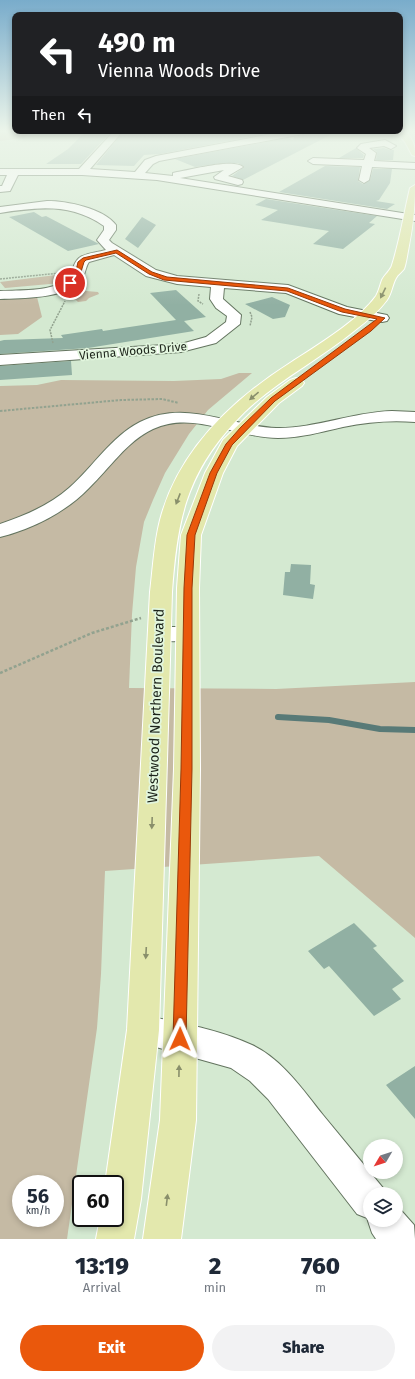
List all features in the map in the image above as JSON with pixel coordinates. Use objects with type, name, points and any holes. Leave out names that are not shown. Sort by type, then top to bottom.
[{"type":"main road","name":"Westwood Northern Boulevard","points":[[115,1239],[122,1199],[143,1030],[160,623],[164,550],[171,518],[190,472],[234,426],[254,395],[335,339],[373,317],[400,294],[404,279],[398,268],[412,218],[415,189]]},
{"type":"main road","name":"Westwood Northern Boulevard","points":[[162,1239],[178,1120],[186,769],[187,634],[191,535],[214,473],[229,444],[234,426]]},
{"type":"street","points":[[232,189],[412,218]]},
{"type":"street","points":[[260,189],[266,192],[268,195]]},
{"type":"street","points":[[0,201],[21,198],[36,204]]},
{"type":"street","points":[[0,210],[36,204],[60,204],[77,207],[107,223],[111,228],[104,237],[104,242],[159,276],[177,280],[288,290],[344,311],[373,317]]},
{"type":"street","points":[[0,295],[39,292],[64,286],[75,279],[81,262],[85,259],[117,251]]},
{"type":"street","name":"Vienna Woods Drive","points":[[0,360],[162,351],[181,348],[211,340],[233,324],[234,319],[234,315],[216,300],[215,295],[219,284]]},
{"type":"street","points":[[0,531],[36,517],[74,493],[128,440],[146,426],[163,420],[181,418],[276,433],[293,432],[355,420],[380,417],[415,417]]},
{"type":"street","points":[[160,623],[187,634]]},
{"type":"street","points":[[143,1030],[241,1056],[262,1070],[280,1088],[363,1192]]},
{"type":"street","points":[[391,1227],[400,1239]]},
{"type":"path","points":[[0,279],[64,272]]},
{"type":"path","points":[[60,356],[50,336],[50,330],[64,303],[66,295],[64,286]]},
{"type":"path","points":[[200,289],[198,301],[204,305]]},
{"type":"path","points":[[0,410],[120,400],[162,399],[181,403]]},
{"type":"path","points":[[0,673],[92,633],[160,623]]},
{"type":"shaded area","points":[[56,275],[61,283],[5,288],[0,282]]},
{"type":"shaded area","points":[[81,288],[86,291],[98,292],[99,294],[89,298],[86,301],[78,302],[75,299],[78,298],[77,294],[71,291]]},
{"type":"shaded area","points":[[0,297],[37,297],[42,317],[18,334],[0,335]]},
{"type":"shaded area","points":[[239,373],[252,373],[208,410],[189,434],[165,473],[144,522],[136,567],[132,614],[129,688],[276,689],[415,682],[415,938],[319,856],[105,871],[101,974],[97,1028],[76,1175],[72,1175],[72,1204],[67,1239],[0,1239],[0,386],[37,385],[61,380],[174,381],[221,379]]},
{"type":"building","points":[[285,189],[386,189],[379,200],[376,201],[395,204],[387,209],[279,192]]},
{"type":"building","points":[[266,199],[377,216],[369,223],[375,224],[343,249],[313,244],[329,231],[261,220],[278,210],[255,205]]},
{"type":"building","points":[[34,212],[42,217],[46,216],[99,244],[68,251],[9,217]]},
{"type":"building","points":[[142,217],[156,225],[138,248],[125,239]]},
{"type":"building","points":[[176,290],[206,317],[184,321],[194,331],[88,348],[0,354],[0,341],[4,340],[63,338],[61,335],[102,329],[103,331],[176,320],[150,293]]},
{"type":"building","points":[[272,297],[290,305],[285,317],[273,319],[245,304]]},
{"type":"building","points":[[71,361],[72,375],[0,380],[0,366]]},
{"type":"building","points":[[291,564],[311,565],[310,584],[315,585],[313,599],[283,595],[285,572],[290,572]]},
{"type":"building","points":[[354,923],[377,946],[373,948],[404,981],[392,989],[401,999],[374,1016],[329,966],[324,969],[308,951]]},
{"type":"building","points":[[415,1066],[415,1119],[386,1085]]},
{"type":"waterway","points":[[278,717],[329,720],[380,729],[415,730]]},
{"type":"route","points":[[70,283],[78,275],[81,262],[85,259],[117,251],[151,273],[166,278],[219,284],[275,287],[302,294],[344,311],[382,318],[369,330],[312,370],[273,400],[229,444],[214,473],[191,535],[188,588],[186,769],[180,1039]]}]
